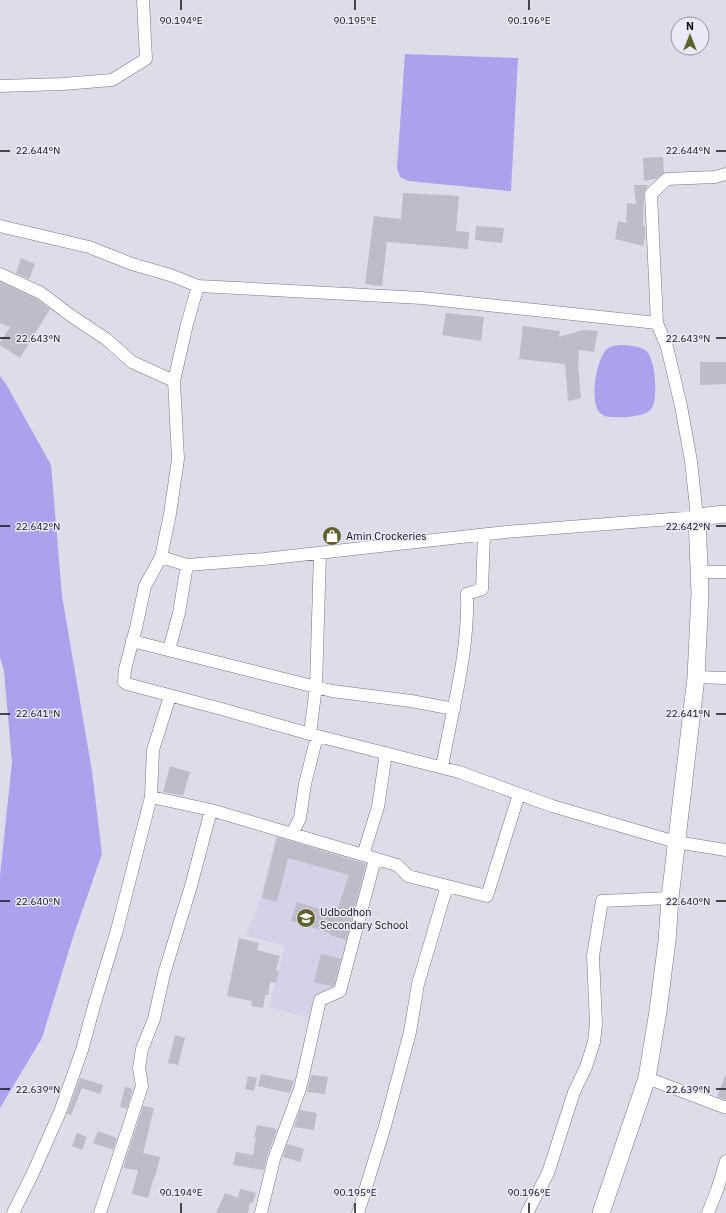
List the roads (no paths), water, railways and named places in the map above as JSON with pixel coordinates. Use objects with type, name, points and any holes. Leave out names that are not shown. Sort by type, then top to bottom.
[{"type":"main road","points":[[602,1213],[647,1078],[658,1011],[666,949],[676,842],[696,677],[700,593],[697,517],[726,514]]},
{"type":"street","points":[[0,86],[63,84],[112,80],[146,59],[143,0]]},
{"type":"street","points":[[161,557],[187,565],[320,554],[484,535],[697,517],[691,461],[680,406],[667,347],[657,323],[651,194],[668,179],[715,177],[726,174]]},
{"type":"street","points":[[0,226],[89,247],[132,264],[170,275],[198,286],[422,298],[657,323]]},
{"type":"street","points":[[0,274],[41,293],[70,315],[106,339],[132,362],[174,381]]},
{"type":"street","points":[[198,286],[187,324],[174,381],[178,459],[170,514],[161,557],[144,586],[125,670],[124,682],[314,735],[460,772],[552,806],[676,842],[726,850]]},
{"type":"street","points":[[442,767],[461,670],[467,594],[482,589],[484,535]]},
{"type":"street","points":[[292,834],[300,818],[314,735],[320,554]]},
{"type":"street","points":[[169,650],[179,613],[187,565]]},
{"type":"street","points":[[699,572],[726,572]]},
{"type":"street","points":[[132,641],[340,692],[411,701],[454,709]]},
{"type":"street","points":[[696,677],[726,678]]},
{"type":"street","points":[[13,1213],[60,1112],[82,1050],[117,930],[151,798],[153,750],[170,696]]},
{"type":"street","points":[[363,855],[378,807],[386,753]]},
{"type":"street","points":[[151,798],[211,810],[397,865],[408,876],[487,896],[519,794]]},
{"type":"street","points":[[100,1213],[142,1086],[139,1068],[142,1049],[154,1019],[164,974],[191,886],[211,810]]},
{"type":"street","points":[[261,1213],[274,1159],[300,1089],[320,1000],[340,991],[375,859]]},
{"type":"street","points":[[358,1213],[385,1126],[410,1032],[418,984],[447,886]]},
{"type":"street","points":[[527,1213],[548,1173],[574,1092],[586,1067],[594,1042],[596,1024],[593,956],[602,901],[670,898]]},
{"type":"street","points":[[647,1078],[726,1108]]},
{"type":"street","points":[[708,1213],[726,1162]]},
{"type":"place","name":"Amin Crockeries","points":[[332,536]]},
{"type":"place","name":"Udbodhon Secondary School","points":[[306,918]]}]
